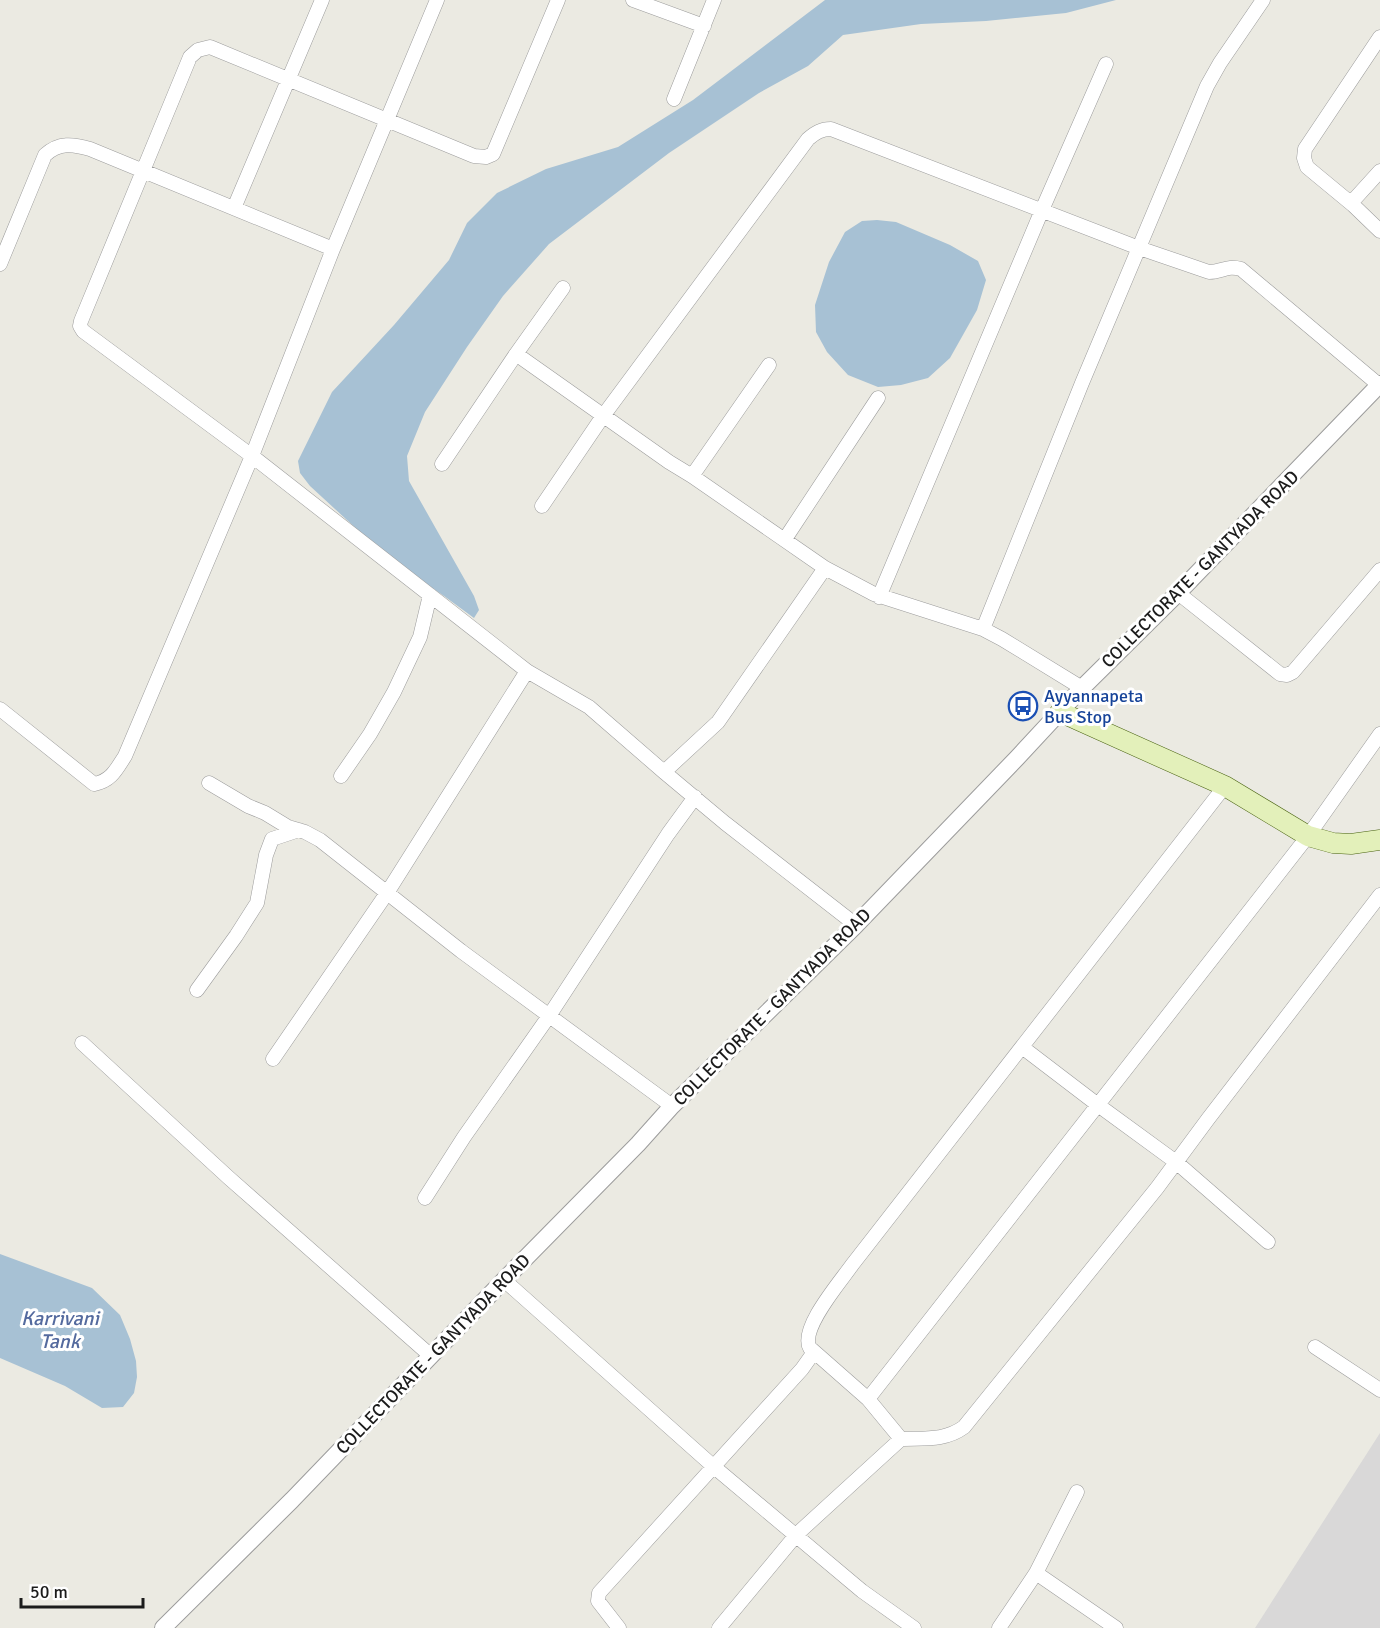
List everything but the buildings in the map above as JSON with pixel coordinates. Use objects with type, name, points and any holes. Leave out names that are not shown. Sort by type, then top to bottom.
[{"type":"main road","points":[[1060,712],[1225,786],[1308,836],[1333,843],[1350,844],[1380,840]]},
{"type":"street","points":[[234,208],[322,0]]},
{"type":"street","points":[[0,709],[94,784],[102,783],[112,777],[125,756],[252,456],[333,249],[437,0]]},
{"type":"street","points":[[558,0],[493,153],[486,157],[474,156],[210,48],[198,51],[190,57],[80,326],[83,331],[252,456],[527,671],[589,707],[724,823],[856,925]]},
{"type":"street","points":[[633,0],[704,26]]},
{"type":"street","points":[[674,99],[714,0]]},
{"type":"street","points":[[982,629],[1207,86],[1263,0]]},
{"type":"street","points":[[1380,37],[1305,149],[1304,158],[1307,167],[1351,203],[1380,231]]},
{"type":"street","points":[[879,597],[1106,64]]},
{"type":"street","points":[[542,506],[603,416],[808,139],[819,131],[831,129],[1139,248],[1209,272],[1229,267],[1241,269],[1379,384]]},
{"type":"street","points":[[0,264],[45,155],[54,147],[64,145],[77,145],[90,149],[333,249]]},
{"type":"street","points":[[1351,203],[1380,171]]},
{"type":"street","points":[[442,464],[563,288]]},
{"type":"street","points":[[516,354],[825,568],[879,597],[982,629],[1082,688]]},
{"type":"street","points":[[692,476],[769,365]]},
{"type":"street","name":"COLLECTORATE - GANTYADA ROAD","points":[[163,1628],[292,1500],[638,1144],[672,1106],[856,925],[1082,688],[1379,384]]},
{"type":"street","points":[[785,539],[878,398]]},
{"type":"street","points":[[664,772],[718,722],[825,568]]},
{"type":"street","points":[[1178,592],[1280,674],[1287,675],[1293,672],[1380,570]]},
{"type":"street","points":[[341,776],[370,734],[394,692],[420,637],[430,595]]},
{"type":"street","points":[[273,1059],[387,893],[527,671]]},
{"type":"street","points":[[868,1399],[1308,836],[1380,734]]},
{"type":"street","points":[[209,783],[288,827],[320,840],[549,1016],[672,1106]]},
{"type":"street","points":[[902,1439],[868,1399],[807,1344],[813,1321],[852,1265],[1225,786]]},
{"type":"street","points":[[425,1198],[695,797]]},
{"type":"street","points":[[197,990],[230,946],[257,903],[266,855],[272,839],[299,830]]},
{"type":"street","points":[[719,1628],[797,1534],[902,1439],[941,1438],[964,1427],[1157,1188],[1380,895]]},
{"type":"street","points":[[82,1043],[229,1178],[431,1356]]},
{"type":"street","points":[[1022,1047],[1176,1162],[1268,1242]]},
{"type":"street","points":[[504,1280],[713,1466],[797,1534],[862,1591],[914,1628]]},
{"type":"street","points":[[1315,1347],[1380,1390]]},
{"type":"street","points":[[619,1628],[598,1601],[599,1593],[802,1369],[814,1352]]},
{"type":"street","points":[[999,1628],[1036,1573],[1077,1492]]},
{"type":"street","points":[[1036,1573],[1116,1628]]},
{"type":"shaded area","points":[[1380,1433],[1380,1628],[1255,1628]]},
{"type":"water","points":[[825,0],[1116,0],[1066,13],[986,21],[921,24],[843,35],[808,66],[759,93],[669,153],[549,244],[503,296],[467,347],[425,412],[407,456],[409,481],[474,596],[479,610],[474,618],[373,544],[310,486],[300,473],[298,461],[332,392],[394,325],[449,260],[467,223],[497,193],[546,169],[618,147],[693,100]]},
{"type":"water","points":[[862,221],[896,222],[950,245],[978,261],[986,280],[977,310],[950,358],[928,378],[901,385],[878,387],[848,375],[827,352],[816,332],[815,305],[829,262],[845,232]]},
{"type":"water","name":"Karrivani Tank","points":[[0,1254],[92,1288],[120,1315],[130,1339],[136,1361],[137,1377],[134,1393],[123,1407],[102,1408],[65,1386],[0,1358]]},
{"type":"place","name":"Ayyannapeta Bus Stop","points":[[1023,706]]}]
